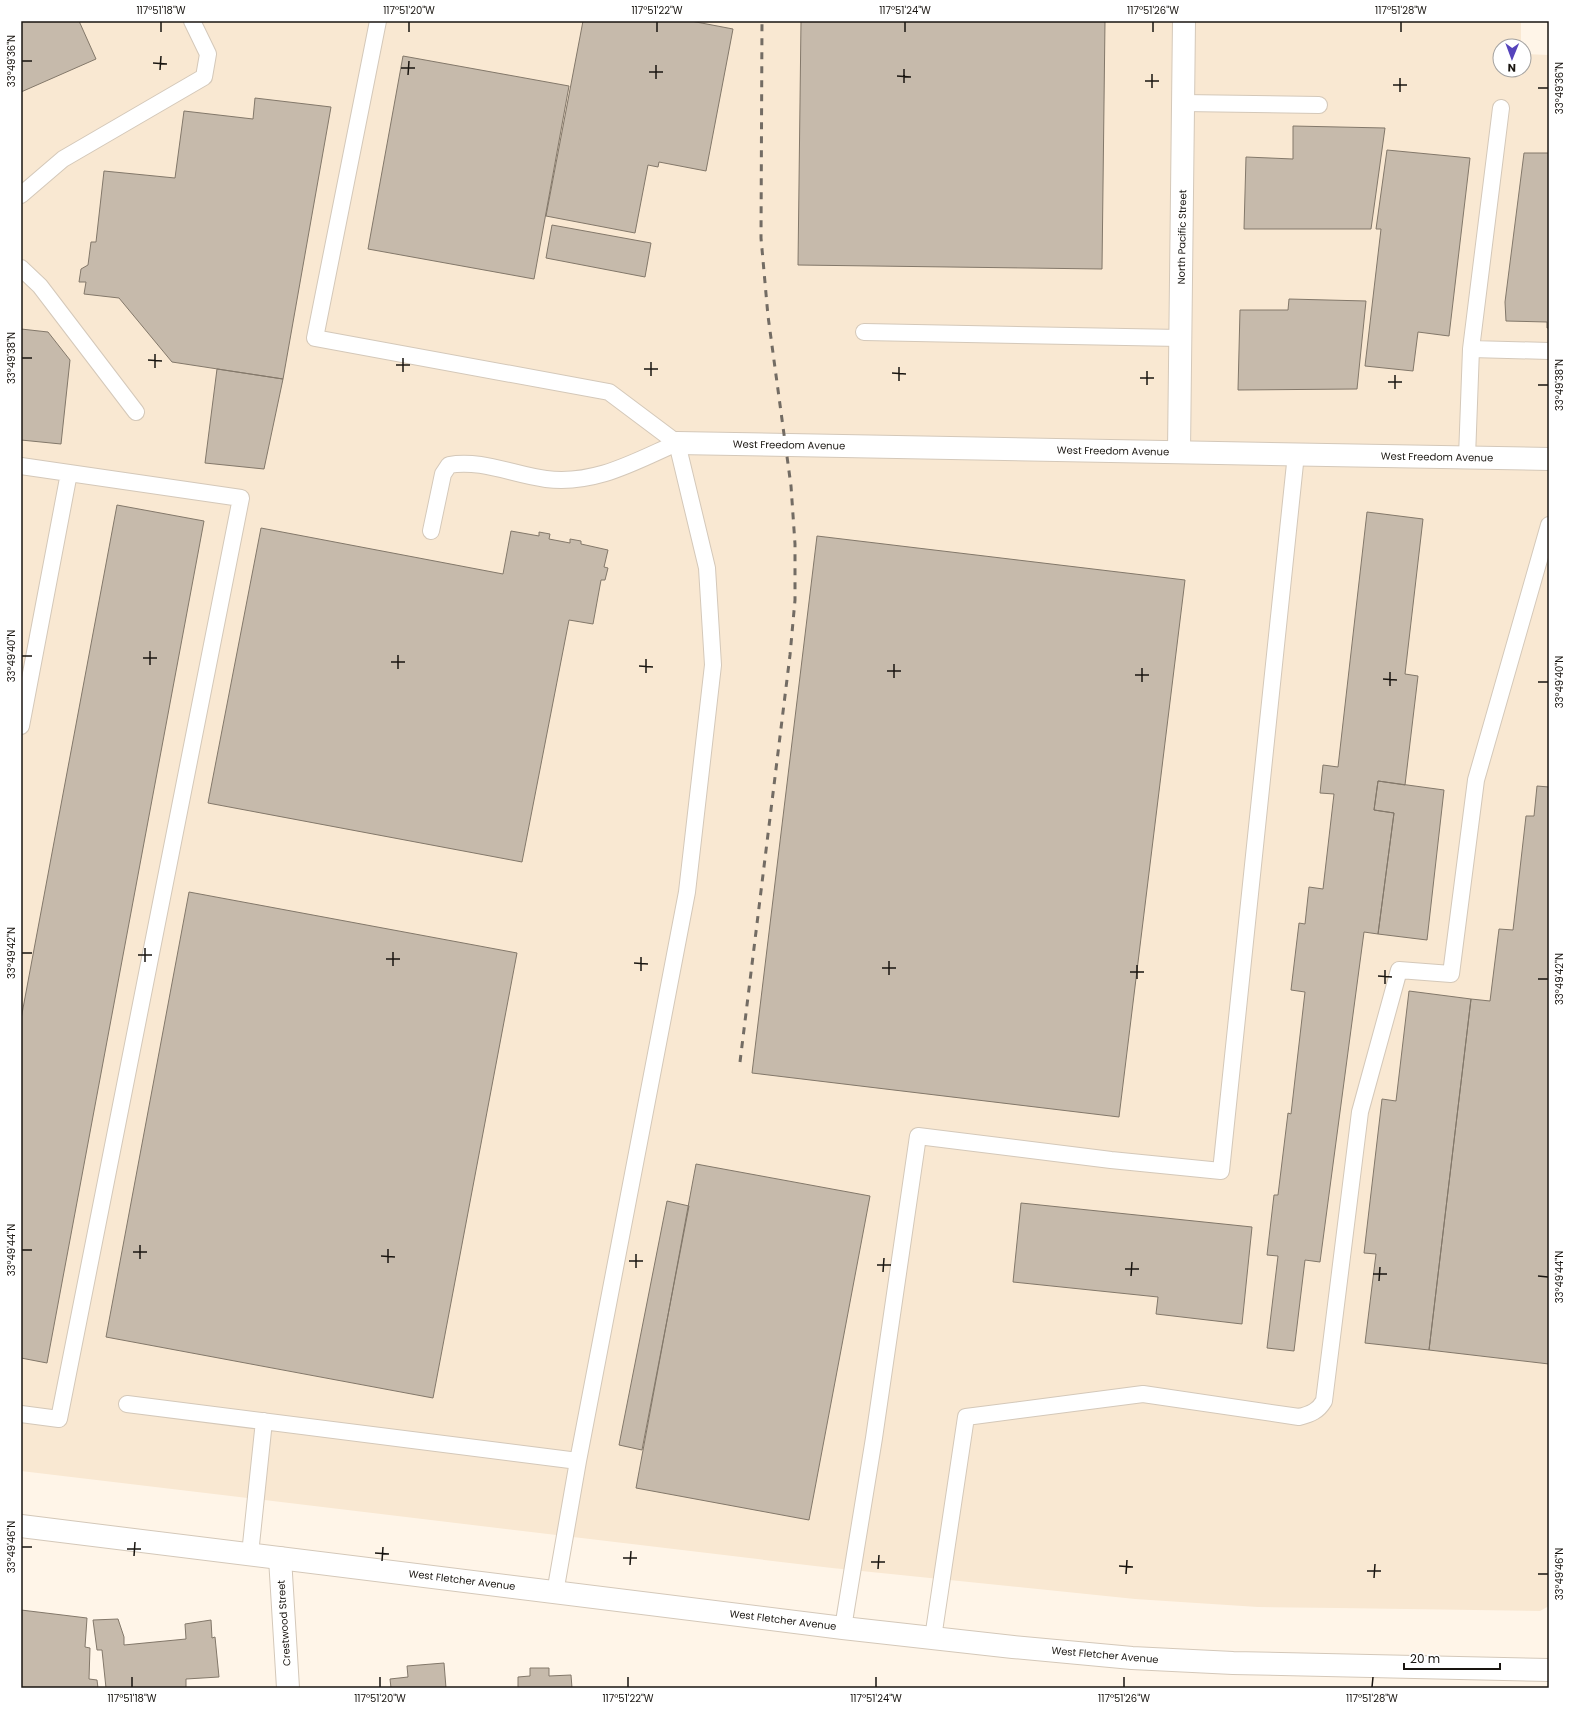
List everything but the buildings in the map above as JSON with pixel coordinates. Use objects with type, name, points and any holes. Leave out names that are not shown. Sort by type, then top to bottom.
[{"type":"street","name":"North Pacific Street","points":[[1179,452],[1184,21]]},
{"type":"street","name":"West Freedom Avenue","points":[[677,443],[1549,459]]},
{"type":"street","name":"West Fletcher Avenue","points":[[21,1526],[843,1628],[1132,1658],[1233,1663],[1549,1670]]},
{"type":"street","name":"Crestwood Street","points":[[280,1558],[288,1688]]},
{"type":"lane","points":[[21,195],[63,159],[204,77],[208,54],[192,21]]},
{"type":"lane","points":[[378,21],[315,338],[609,392],[677,443],[707,568],[713,664],[687,892],[578,1462],[555,1593]]},
{"type":"lane","points":[[1183,103],[1319,105]]},
{"type":"lane","points":[[1467,457],[1471,349],[1501,108]]},
{"type":"lane","points":[[21,268],[40,286],[136,412]]},
{"type":"lane","points":[[864,332],[1180,338]]},
{"type":"lane","points":[[1471,349],[1549,351]]},
{"type":"lane","points":[[431,531],[443,474],[449,465],[466,463],[546,479],[592,478],[613,471],[677,443]]},
{"type":"lane","points":[[843,1628],[875,1430],[918,1136],[1111,1160],[1221,1171],[1296,454]]},
{"type":"lane","points":[[21,466],[241,498],[60,1419],[21,1414]]},
{"type":"lane","points":[[21,726],[27,659],[69,473]]},
{"type":"lane","points":[[933,1638],[966,1417],[1143,1394],[1299,1417],[1310,1414],[1319,1409],[1324,1401],[1360,1112],[1399,970],[1451,974],[1476,780],[1549,525]]},
{"type":"lane","points":[[127,1404],[578,1462]]},
{"type":"lane","points":[[250,1554],[264,1421]]},
{"type":"shaded area","points":[[21,21],[1521,21],[1521,38],[1492,38],[1492,78],[1532,78],[1532,54],[1549,55],[1549,1606],[1540,1611],[1258,1607],[1135,1599],[832,1568],[21,1471]]},
{"type":"railway","points":[[740,1062],[790,655],[795,600],[795,544],[791,486],[768,316],[761,238],[762,21]]}]
